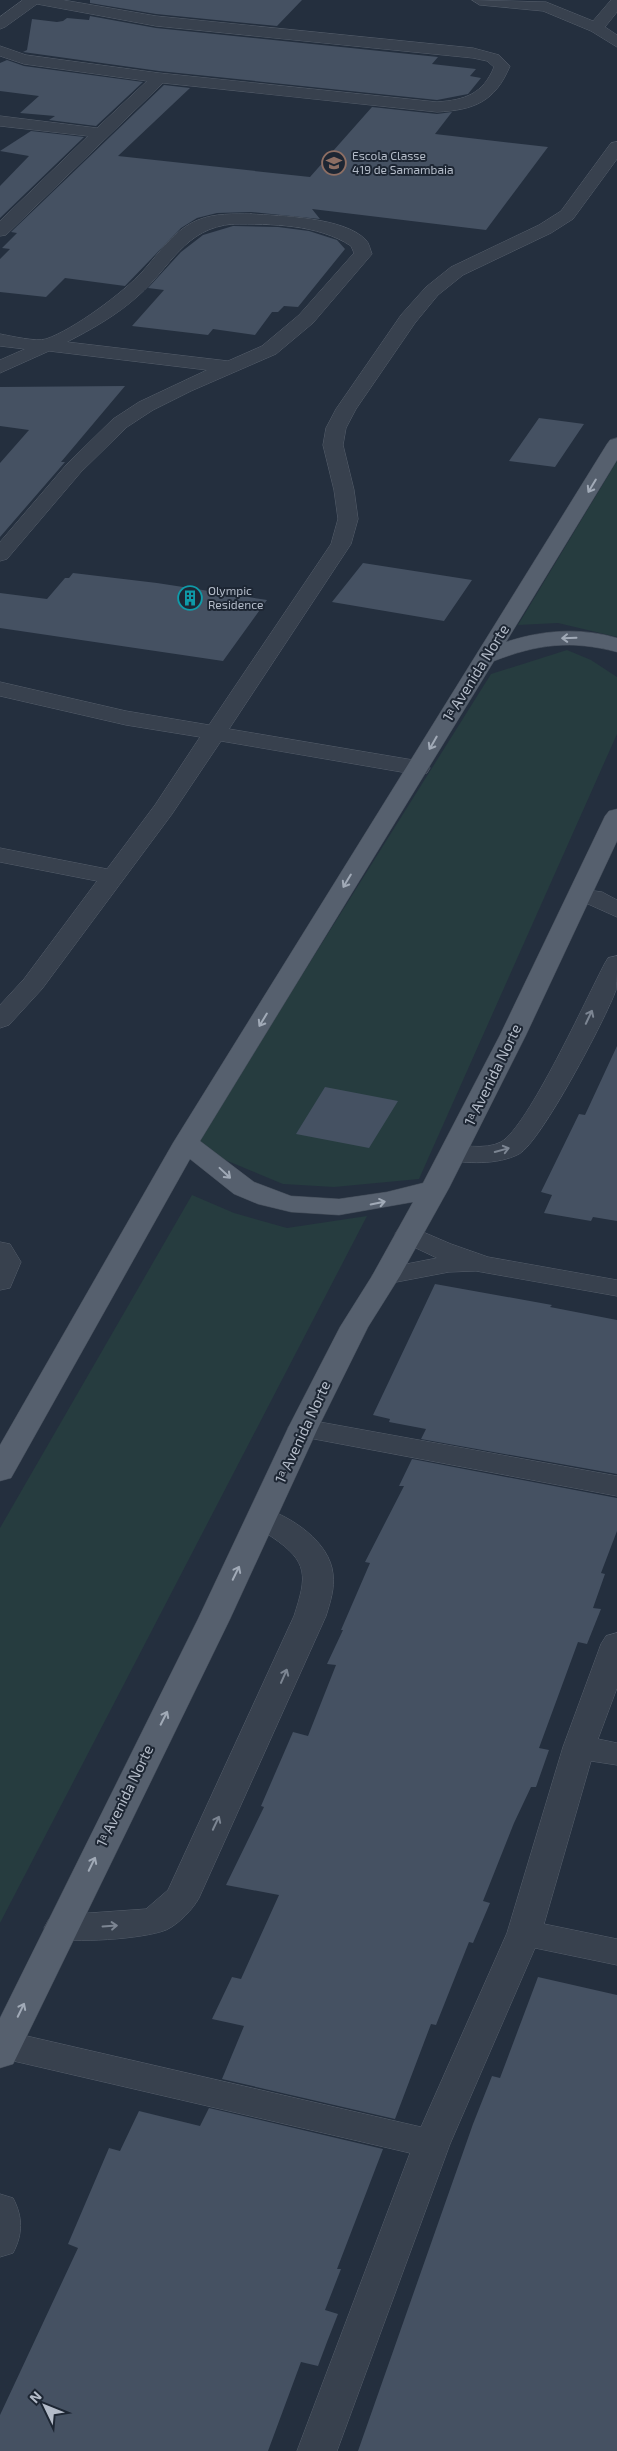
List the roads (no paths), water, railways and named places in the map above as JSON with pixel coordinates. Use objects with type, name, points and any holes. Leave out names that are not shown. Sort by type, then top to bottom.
[{"type":"main road","name":"1ᵃ Avenida Norte","points":[[0,1471],[186,1144],[617,444]]},
{"type":"main road","points":[[485,657],[520,644],[557,638],[593,639],[617,645]]},
{"type":"main road","name":"1ᵃ Avenida Norte","points":[[2,2050],[263,1518],[354,1326],[386,1276],[454,1153],[614,829]]},
{"type":"main road","points":[[186,1144],[244,1188],[291,1205],[319,1208],[346,1207],[392,1200],[435,1188]]},
{"type":"street","points":[[0,24],[33,0]]},
{"type":"street","points":[[0,51],[24,59],[159,78],[401,104],[451,107],[485,96],[499,77],[502,66],[493,58],[473,53],[156,21],[37,0]]},
{"type":"street","points":[[480,0],[548,4],[596,28],[617,42]]},
{"type":"street","points":[[596,28],[617,2]]},
{"type":"street","points":[[0,231],[159,78]]},
{"type":"street","points":[[0,121],[101,134]]},
{"type":"street","points":[[0,1020],[33,984],[164,809],[216,734],[242,689],[296,613],[341,544],[348,519],[344,490],[333,445],[336,428],[346,409],[408,319],[432,291],[457,271],[545,229],[567,215],[617,147]]},
{"type":"street","points":[[0,367],[50,345],[92,323],[133,292],[179,242],[195,228],[207,222],[219,219],[252,219],[338,232],[359,243],[363,254],[306,319],[269,350],[146,406],[120,423],[74,468],[0,555]]},
{"type":"street","points":[[0,340],[230,368]]},
{"type":"street","points":[[0,689],[60,704],[216,734],[418,768]]},
{"type":"street","points":[[0,855],[112,877]]},
{"type":"street","points":[[580,896],[593,897],[617,910]]},
{"type":"street","points":[[454,1153],[488,1154],[510,1148],[527,1132],[568,1061],[617,963]]},
{"type":"street","points":[[409,1234],[441,1250],[483,1264],[617,1288]]},
{"type":"street","points":[[0,1250],[7,1262],[0,1282]]},
{"type":"street","points":[[386,1276],[449,1264],[483,1264]]},
{"type":"street","points":[[304,1428],[617,1486]]},
{"type":"street","points":[[61,1928],[137,1924],[156,1920],[182,1898],[310,1616],[316,1591],[319,1572],[311,1555],[292,1536],[263,1518]]},
{"type":"street","points":[[317,2451],[432,2144],[524,1933],[579,1747],[617,1644]]},
{"type":"street","points":[[579,1747],[617,1754]]},
{"type":"street","points":[[524,1933],[617,1952]]},
{"type":"street","points":[[2,2050],[432,2144]]},
{"type":"street","points":[[0,2209],[2,2233],[0,2242]]},
{"type":"place","name":"Escola Classe 419 de Samambaia","points":[[334,163]]},
{"type":"place","name":"Olympic Residence","points":[[190,598]]}]
